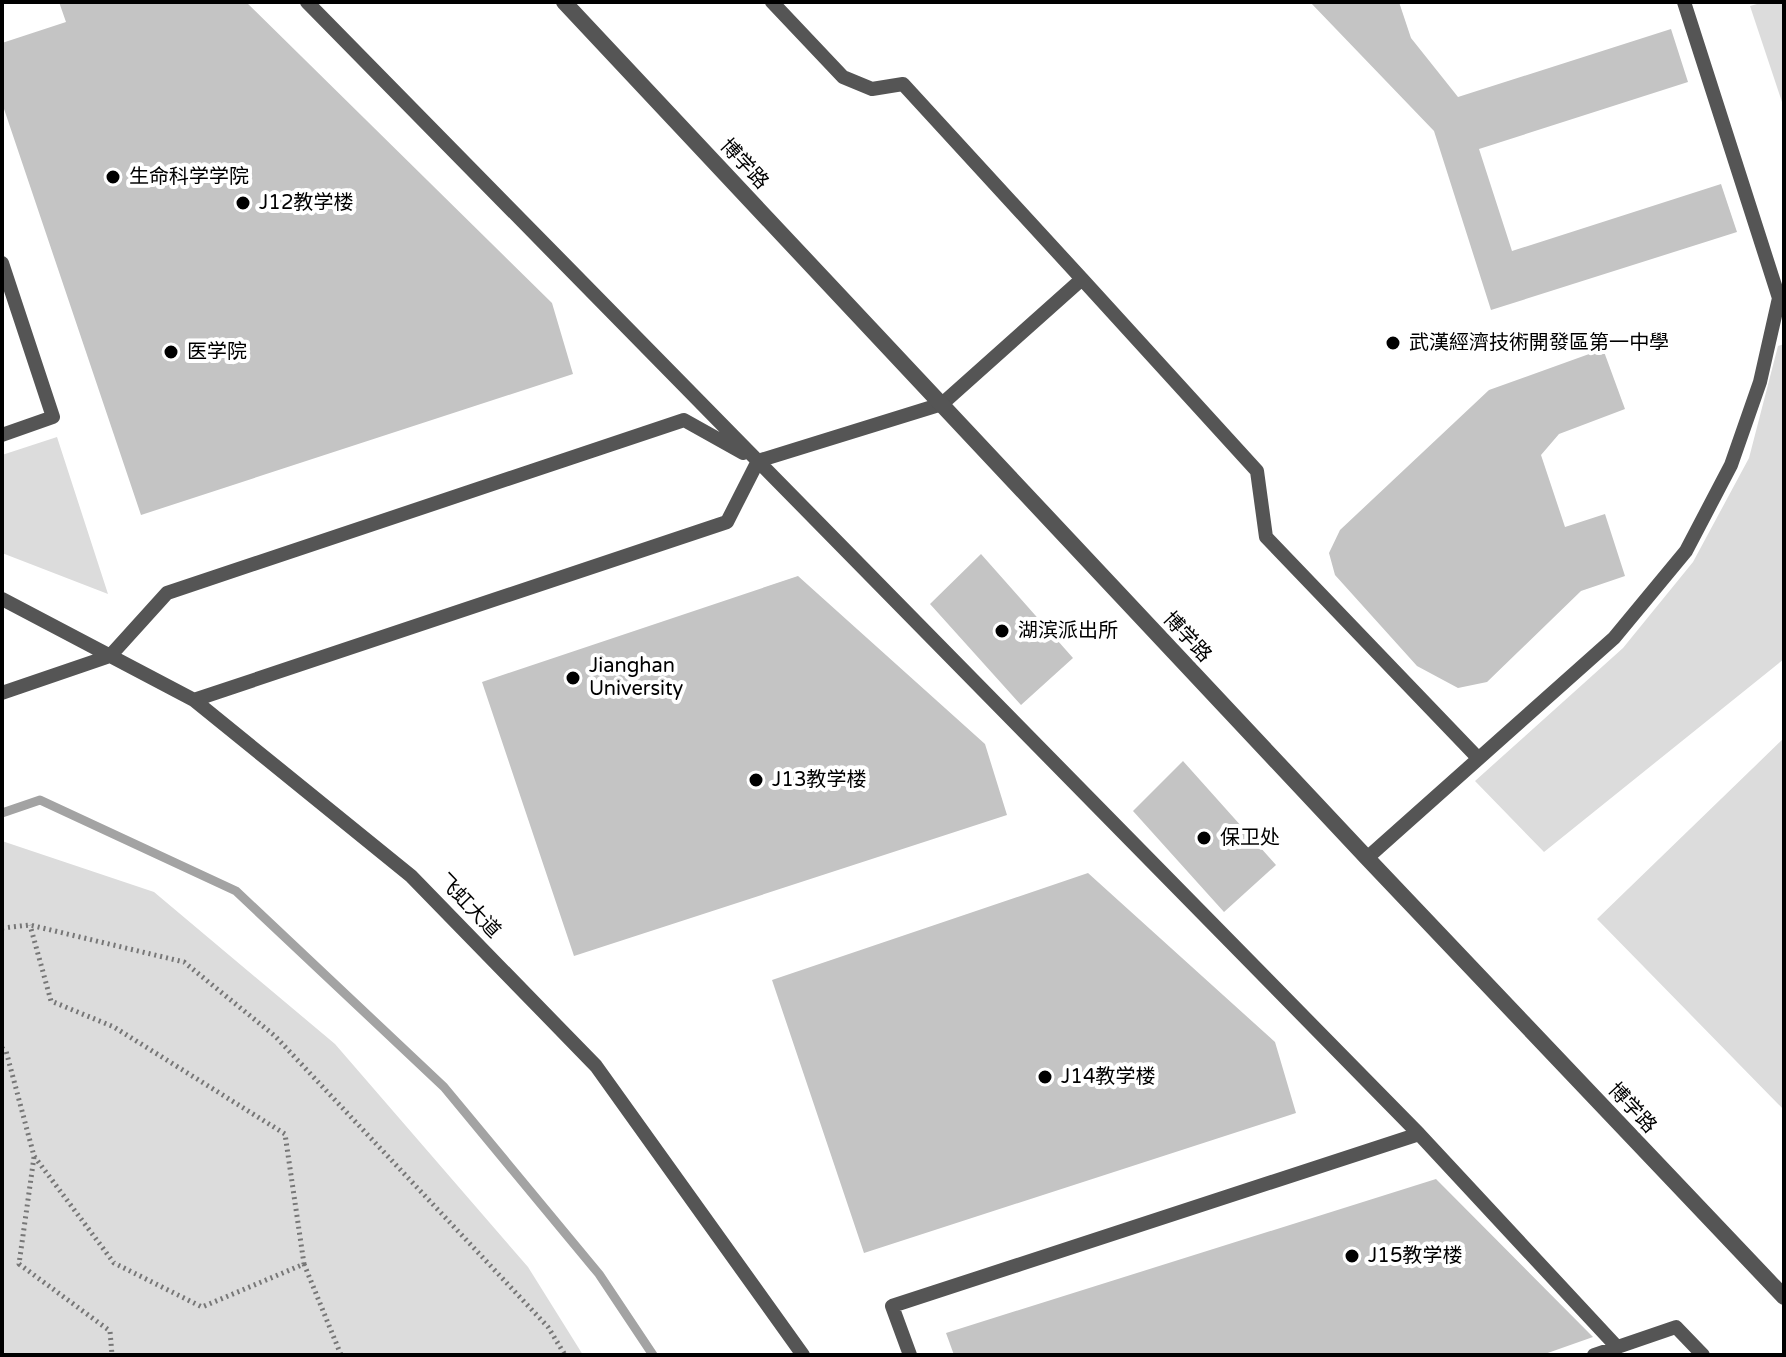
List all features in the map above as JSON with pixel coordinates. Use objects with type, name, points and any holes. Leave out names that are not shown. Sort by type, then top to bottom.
[{"type":"street","name":"博学路","points":[[564,2],[1367,858],[1784,1297]]},
{"type":"lane","points":[[307,2],[1419,1134],[1617,1347]]},
{"type":"lane","points":[[772,2],[843,77],[872,89],[903,84],[1257,471],[1266,537],[1478,758]]},
{"type":"lane","points":[[1367,858],[1614,638],[1686,551],[1731,465],[1760,382],[1779,298],[1684,2]]},
{"type":"lane","points":[[2,263],[53,417],[2,435]]},
{"type":"lane","points":[[194,700],[727,522],[758,461],[942,404],[1082,279]]},
{"type":"lane","points":[[2,693],[110,656],[167,593],[684,420],[758,461]]},
{"type":"lane","name":"飞虹大道","points":[[2,599],[194,700],[411,876],[596,1066],[803,1355]]},
{"type":"lane","points":[[910,1355],[892,1306],[1419,1134]]},
{"type":"lane","points":[[1594,1355],[1676,1327],[1703,1355]]},
{"type":"path","points":[[30,925],[51,1001],[114,1027],[285,1134],[304,1264],[341,1355]]},
{"type":"path","points":[[2,928],[30,925],[184,962],[275,1036],[548,1327],[565,1355]]},
{"type":"path","points":[[2,1048],[6,1051],[34,1156],[114,1263],[202,1307],[304,1264]]},
{"type":"path","points":[[34,1156],[19,1264],[110,1331],[112,1355]]},
{"type":"shaded area","points":[[1784,2],[1784,108],[1750,6]]},
{"type":"shaded area","points":[[1784,344],[1784,659],[1544,852],[1475,781],[1623,648],[1693,562],[1749,458],[1778,346]]},
{"type":"shaded area","points":[[57,437],[108,594],[2,553],[2,455]]},
{"type":"shaded area","points":[[1784,738],[1784,1110],[1597,919]]},
{"type":"shaded area","points":[[2,841],[154,892],[335,1044],[528,1267],[583,1355],[2,1355]]},
{"type":"building","name":"J12教学楼","points":[[59,2],[246,2],[552,303],[573,374],[141,515],[2,103],[2,43],[66,22]]},
{"type":"building","points":[[1310,2],[1399,2],[1411,38],[1458,97],[1671,29],[1688,82],[1479,149],[1512,251],[1721,184],[1737,232],[1491,310],[1434,131]]},
{"type":"building","points":[[1603,349],[1625,409],[1559,434],[1541,455],[1565,527],[1605,514],[1625,576],[1581,591],[1487,682],[1458,688],[1417,666],[1335,575],[1329,553],[1340,530],[1489,390]]},
{"type":"building","name":"湖滨派出所","points":[[981,554],[1073,658],[1021,705],[930,604]]},
{"type":"building","name":"J13教学楼","points":[[798,576],[985,744],[1007,815],[574,956],[482,682]]},
{"type":"building","name":"保卫处","points":[[1183,761],[1276,865],[1224,912],[1133,811]]},
{"type":"building","name":"J14教学楼","points":[[1088,873],[1275,1042],[1296,1113],[864,1253],[772,980]]},
{"type":"building","name":"J15教学楼","points":[[1436,1179],[1593,1337],[1542,1355],[954,1355],[946,1333]]},
{"type":"waterway","points":[[2,813],[40,800],[236,891],[444,1087],[599,1274],[653,1355]]},
{"type":"place","name":"生命科学学院","points":[[113,177]]},
{"type":"place","name":"J12教学楼","points":[[243,203]]},
{"type":"place","name":"武漢經濟技術開發區第一中學","points":[[1393,343]]},
{"type":"place","name":"医学院","points":[[171,352]]},
{"type":"place","name":"湖滨派出所","points":[[1002,631]]},
{"type":"place","name":"Jianghan University","points":[[573,678]]},
{"type":"place","name":"J13教学楼","points":[[756,780]]},
{"type":"place","name":"保卫处","points":[[1204,838]]},
{"type":"place","name":"J14教学楼","points":[[1045,1077]]},
{"type":"place","name":"J15教学楼","points":[[1352,1256]]}]
